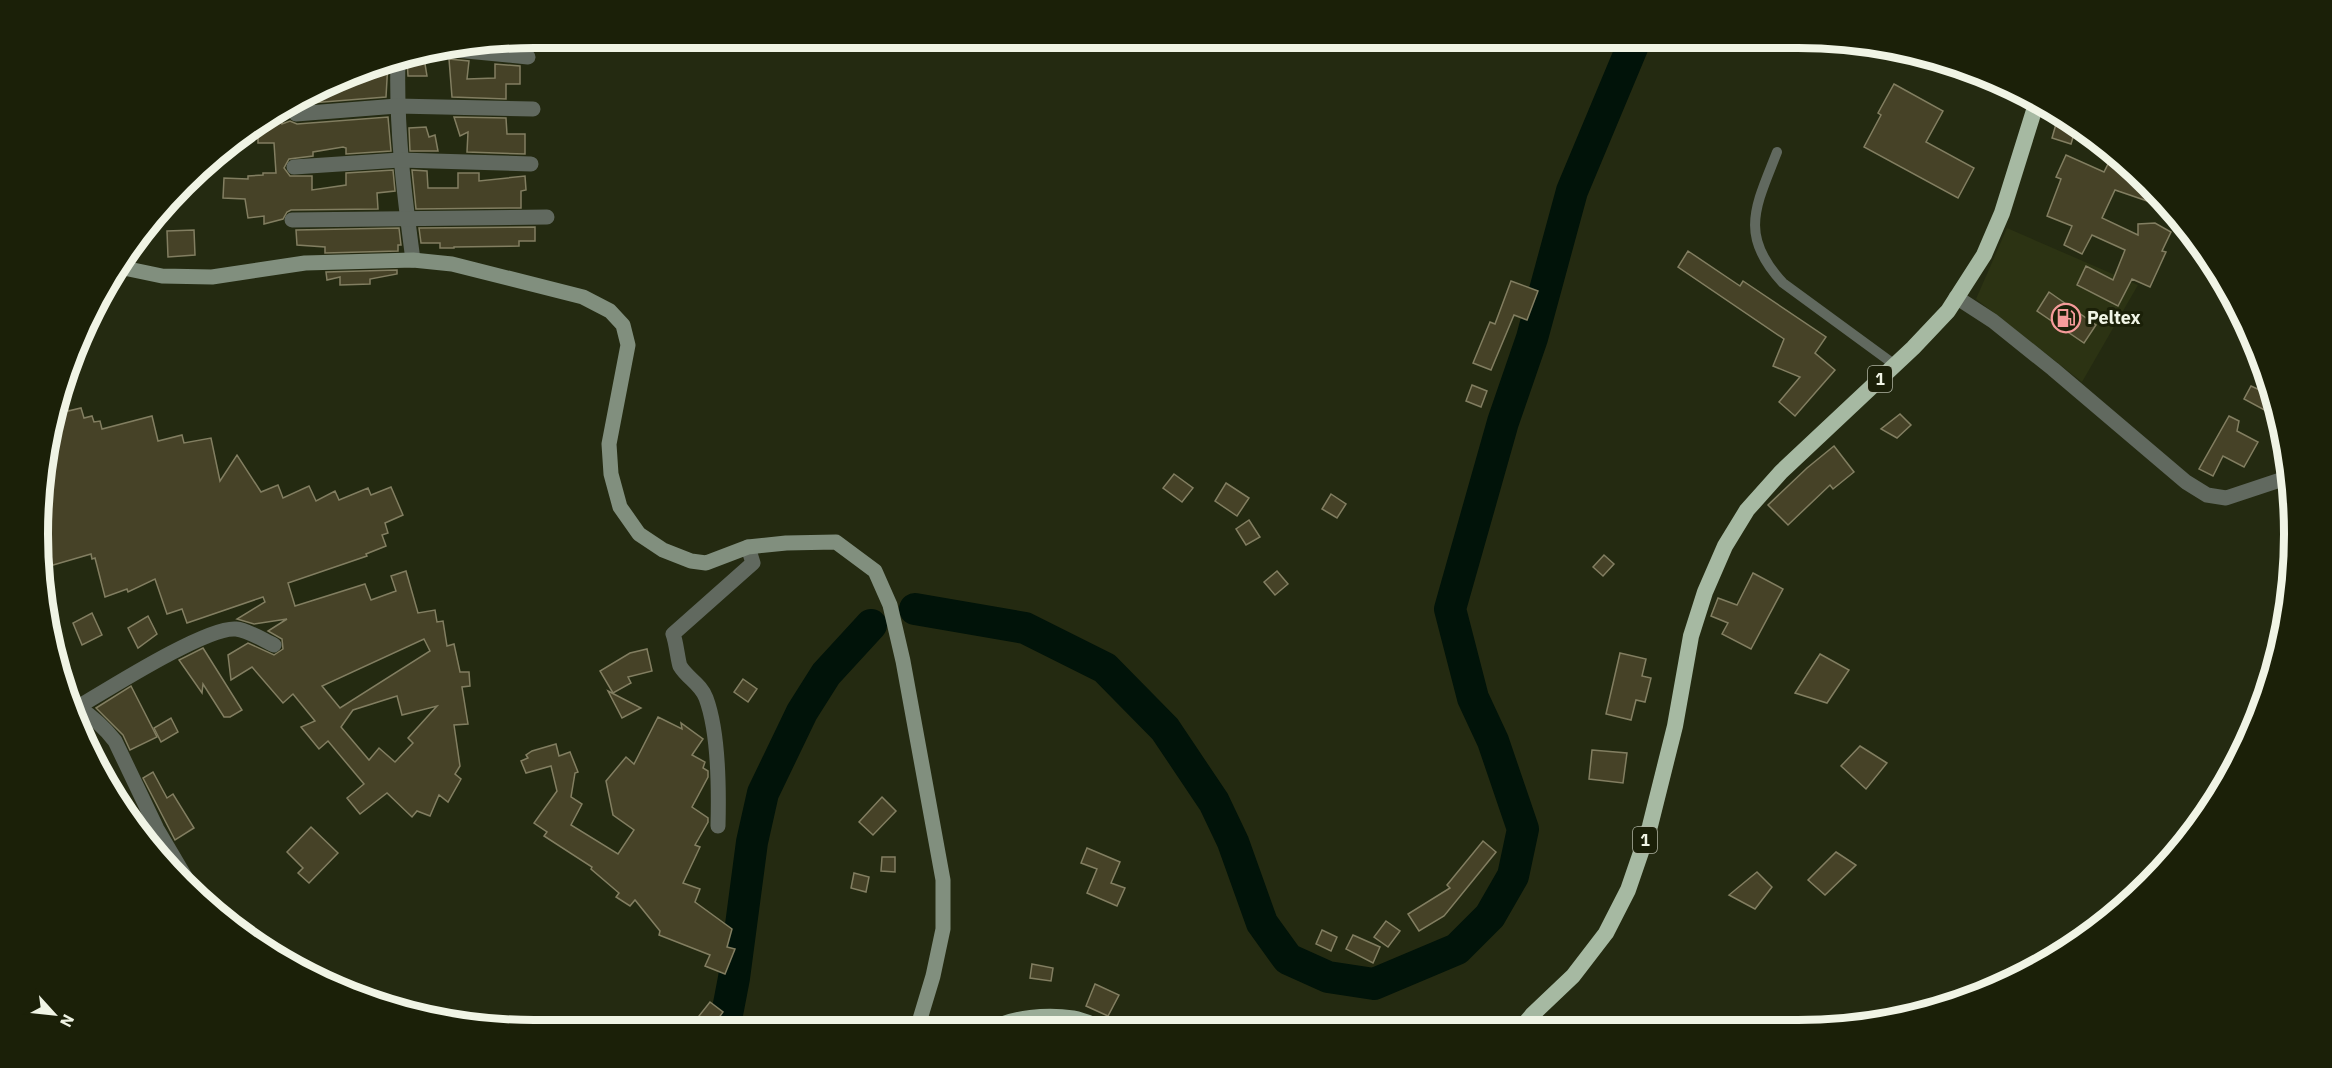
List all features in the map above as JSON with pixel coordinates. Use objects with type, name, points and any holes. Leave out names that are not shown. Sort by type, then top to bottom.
[{"type":"highway","name":"1","points":[[1533,1014],[1573,976],[1606,933],[1628,890],[1650,826],[1675,726],[1691,636],[1705,592],[1725,546],[1747,510],[1781,472],[1895,365],[1948,311],[1984,255],[2002,213],[2034,109]]},
{"type":"highway","points":[[1528,1020],[1533,1014]]},
{"type":"main road","points":[[127,269],[162,276],[212,278],[305,263],[413,260],[452,264],[583,297],[610,311],[623,325],[628,345],[609,444],[611,474],[620,507],[639,534],[663,550],[691,561],[705,563],[748,547],[786,543],[836,542],[875,571],[890,605],[903,661],[943,880],[943,929],[933,976],[920,1020]]},
{"type":"main road","name":"1","points":[[1526,1020],[1533,1014]]},
{"type":"main road","points":[[1020,1020],[1035,1017],[1080,1020]]},
{"type":"street","points":[[474,52],[528,57]]},
{"type":"street","points":[[398,68],[400,160],[413,260]]},
{"type":"street","points":[[296,114],[397,106],[533,109]]},
{"type":"street","points":[[294,168],[400,160],[531,164]]},
{"type":"street","points":[[292,220],[547,217]]},
{"type":"street","points":[[1956,297],[1993,321],[2186,482],[2207,495],[2226,498],[2281,480]]},
{"type":"street","points":[[718,826],[719,786],[710,714],[706,697],[699,685],[680,665],[674,634],[753,563],[748,547]]},
{"type":"street","points":[[79,704],[180,648],[210,635],[235,629],[274,645]]},
{"type":"street","points":[[82,712],[99,723],[115,741],[157,830],[178,864]]},
{"type":"lane","points":[[1777,152],[1759,200],[1754,230],[1757,248],[1770,269],[1783,283],[1895,365]]},
{"type":"shaded area","points":[[2007,228],[2138,285],[2082,382],[1976,299]]},
{"type":"building","points":[[449,59],[469,61],[467,79],[495,78],[495,64],[520,66],[520,84],[506,84],[506,99],[452,97]]},
{"type":"building","points":[[424,61],[427,76],[408,76],[407,65]]},
{"type":"building","points":[[387,71],[386,97],[311,103],[348,85]]},
{"type":"building","points":[[1894,84],[1943,111],[1926,142],[1974,168],[1958,198],[1864,147],[1881,115],[1878,113]]},
{"type":"building","points":[[388,117],[391,151],[346,154],[346,148],[343,147],[313,152],[313,156],[289,159],[284,168],[290,176],[312,176],[312,190],[346,185],[346,173],[393,170],[395,191],[377,193],[378,209],[291,210],[283,219],[264,224],[264,216],[248,218],[245,199],[223,198],[224,178],[248,179],[248,176],[276,173],[274,143],[258,143],[258,134],[282,119],[282,124],[290,121],[297,124]]},
{"type":"building","points":[[454,117],[506,118],[507,134],[525,134],[525,154],[467,152],[468,132],[460,136]]},
{"type":"building","points":[[2056,123],[2074,134],[2071,144],[2052,138]]},
{"type":"building","points":[[426,127],[429,137],[435,135],[438,151],[410,151],[409,128]]},
{"type":"building","points":[[2066,155],[2104,172],[2109,161],[2153,203],[2115,190],[2102,218],[2138,235],[2138,224],[2155,223],[2171,232],[2162,251],[2166,252],[2150,287],[2132,279],[2118,306],[2077,285],[2086,266],[2113,280],[2125,250],[2092,235],[2082,254],[2064,245],[2072,226],[2047,216],[2061,179],[2056,177]]},
{"type":"building","points":[[412,170],[427,171],[428,188],[458,188],[458,173],[479,173],[479,181],[525,176],[526,190],[521,191],[521,208],[416,209]]},
{"type":"building","points":[[535,227],[535,241],[519,241],[519,246],[454,248],[440,248],[440,243],[421,243],[419,228]]},
{"type":"building","points":[[399,228],[401,245],[398,245],[398,251],[325,253],[325,247],[297,245],[296,230]]},
{"type":"building","points":[[194,230],[195,255],[168,257],[167,231]]},
{"type":"building","points":[[1688,251],[1740,286],[1743,281],[1826,337],[1815,353],[1835,370],[1795,416],[1779,402],[1800,377],[1773,366],[1784,339],[1678,267]]},
{"type":"building","points":[[397,270],[397,274],[370,279],[370,284],[340,285],[340,277],[327,280],[326,272]]},
{"type":"building","points":[[1511,281],[1538,291],[1527,320],[1514,315],[1491,370],[1473,363],[1490,322],[1495,324]]},
{"type":"building","name":"Peltex","points":[[2049,292],[2096,325],[2084,343],[2037,311]]},
{"type":"building","points":[[1472,385],[1487,391],[1481,407],[1466,401]]},
{"type":"building","points":[[2251,386],[2262,391],[2268,412],[2244,399]]},
{"type":"building","points":[[66,403],[68,411],[81,408],[84,418],[92,416],[94,422],[100,421],[102,429],[152,416],[158,441],[182,435],[184,443],[211,438],[220,481],[237,455],[261,492],[278,485],[283,498],[309,486],[316,501],[335,491],[339,500],[368,488],[371,495],[391,487],[403,515],[385,523],[388,533],[382,535],[386,546],[366,554],[367,556],[288,583],[295,606],[365,584],[371,600],[396,591],[391,576],[406,571],[418,613],[435,610],[437,622],[443,621],[447,646],[454,644],[460,672],[469,672],[470,686],[462,687],[468,724],[454,725],[460,766],[455,774],[461,779],[448,802],[439,795],[430,816],[417,811],[412,817],[387,793],[360,814],[347,798],[364,784],[328,741],[319,749],[301,727],[315,721],[293,694],[283,703],[252,667],[231,680],[228,655],[248,643],[274,655],[283,649],[282,639],[268,631],[287,619],[254,624],[237,619],[265,602],[263,597],[187,623],[182,609],[167,614],[155,579],[128,592],[127,589],[105,597],[95,558],[92,559],[91,554],[49,566],[49,502],[52,471]],"holes":[[[424,639],[430,651],[340,708],[322,686]],[[397,696],[402,715],[437,706],[408,738],[413,743],[395,762],[379,748],[369,760],[341,727],[353,710]]]},
{"type":"building","points":[[1900,414],[1911,425],[1897,438],[1881,429]]},
{"type":"building","points":[[2229,416],[2239,421],[2237,431],[2258,442],[2244,467],[2223,456],[2213,476],[2199,469]]},
{"type":"building","points":[[1834,446],[1854,472],[1833,489],[1830,485],[1788,525],[1768,505]]},
{"type":"building","points":[[1174,474],[1193,488],[1182,502],[1163,488]]},
{"type":"building","points":[[1226,483],[1249,498],[1237,516],[1215,501]]},
{"type":"building","points":[[1331,494],[1346,504],[1337,518],[1322,509]]},
{"type":"building","points":[[1249,520],[1260,537],[1246,545],[1236,529]]},
{"type":"building","points":[[1604,555],[1614,564],[1603,576],[1593,567]]},
{"type":"building","points":[[1277,571],[1288,584],[1275,595],[1264,582]]},
{"type":"building","points":[[1753,573],[1783,589],[1751,649],[1722,634],[1728,623],[1711,616],[1718,598],[1737,605]]},
{"type":"building","points":[[92,613],[102,635],[82,645],[73,623]]},
{"type":"building","points":[[148,616],[157,634],[138,648],[128,628]]},
{"type":"building","points":[[203,648],[242,710],[230,717],[224,717],[203,684],[202,693],[179,660]]},
{"type":"building","points":[[647,649],[652,671],[628,677],[631,683],[613,693],[600,671],[630,653]]},
{"type":"building","points":[[1620,653],[1646,659],[1642,676],[1651,678],[1645,702],[1636,700],[1631,720],[1606,714]]},
{"type":"building","points":[[1820,654],[1849,670],[1827,703],[1795,693]]},
{"type":"building","points":[[743,679],[757,689],[748,702],[734,692]]},
{"type":"building","points":[[131,686],[157,737],[130,750],[123,735],[96,708]]},
{"type":"building","points":[[608,691],[641,708],[622,718]]},
{"type":"building","points":[[658,717],[682,729],[681,723],[703,739],[692,755],[705,762],[703,768],[708,771],[708,777],[692,807],[708,818],[708,822],[695,845],[700,847],[683,883],[700,889],[695,902],[732,929],[727,947],[735,949],[725,974],[705,966],[710,955],[659,935],[660,931],[635,900],[630,906],[616,897],[619,893],[591,869],[592,867],[544,836],[547,832],[534,823],[557,791],[551,766],[526,773],[521,761],[528,758],[526,755],[532,751],[556,744],[559,756],[570,752],[578,772],[575,773],[571,797],[582,804],[571,825],[618,854],[634,830],[613,815],[606,781],[626,757],[634,764]]},
{"type":"building","points":[[171,718],[178,732],[161,742],[154,728]]},
{"type":"building","points":[[1860,746],[1887,763],[1866,789],[1841,766]]},
{"type":"building","points":[[1592,750],[1627,753],[1623,783],[1589,779]]},
{"type":"building","points":[[153,772],[167,798],[173,794],[194,828],[175,840],[143,778]]},
{"type":"building","points":[[882,797],[896,811],[873,835],[859,822]]},
{"type":"building","points":[[311,827],[338,853],[309,883],[298,873],[303,868],[287,852]]},
{"type":"building","points":[[1483,841],[1496,852],[1444,916],[1419,931],[1408,914],[1450,888],[1447,885]]},
{"type":"building","points":[[1087,848],[1120,862],[1111,883],[1125,888],[1117,906],[1087,893],[1097,869],[1081,863]]},
{"type":"building","points":[[1836,852],[1856,865],[1825,895],[1808,880]]},
{"type":"building","points":[[882,857],[895,857],[895,872],[881,871]]},
{"type":"building","points":[[1757,872],[1772,887],[1755,909],[1729,895]]},
{"type":"building","points":[[854,873],[869,877],[866,892],[851,888]]},
{"type":"building","points":[[1386,921],[1400,931],[1388,947],[1374,937]]},
{"type":"building","points":[[1322,930],[1337,937],[1331,951],[1316,944]]},
{"type":"building","points":[[1353,935],[1380,947],[1373,963],[1346,949]]},
{"type":"building","points":[[1032,964],[1053,968],[1051,981],[1030,978]]},
{"type":"building","points":[[1095,984],[1119,995],[1108,1016],[1086,1006]]},
{"type":"building","points":[[710,1002],[723,1012],[717,1020],[696,1020]]},
{"type":"waterway","points":[[915,609],[1025,628],[1105,668],[1165,729],[1214,802],[1233,842],[1262,923],[1288,959],[1328,977],[1374,984],[1457,949],[1490,916],[1513,876],[1523,829],[1493,741],[1473,698],[1450,609],[1503,422],[1532,338],[1572,191],[1632,48]]},
{"type":"waterway","points":[[726,1020],[734,978],[752,842],[763,793],[802,712],[826,674],[871,625]]},
{"type":"place","name":"Peltex","points":[[2066,318]]}]
